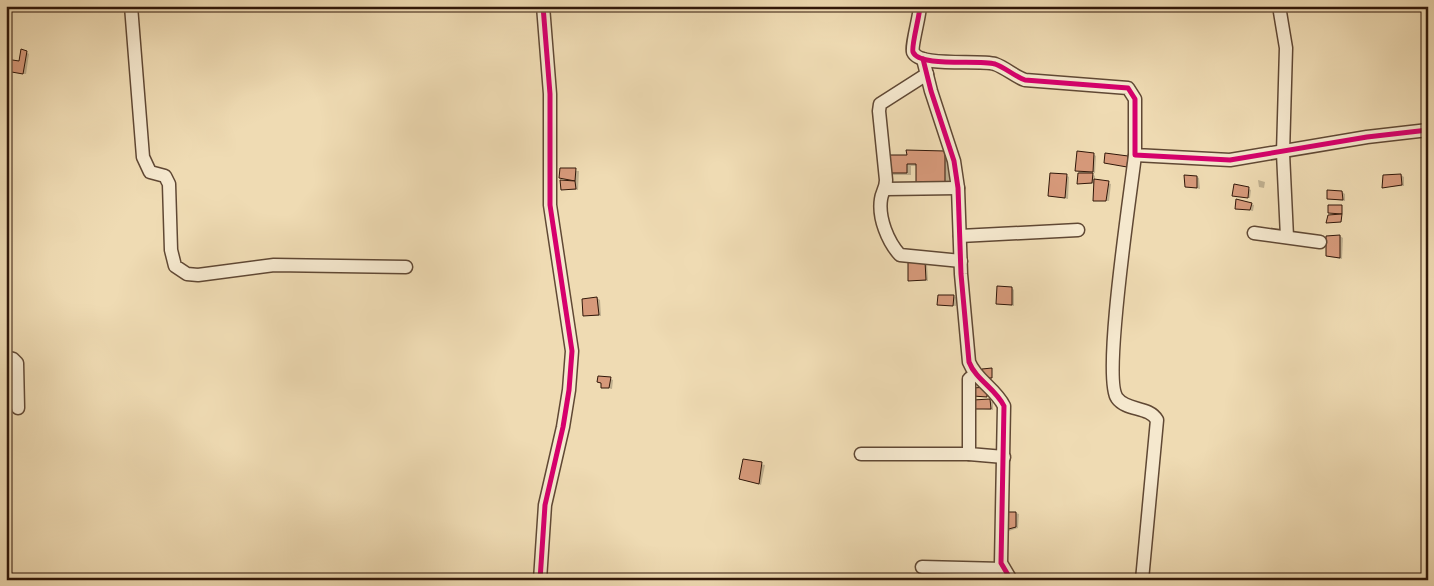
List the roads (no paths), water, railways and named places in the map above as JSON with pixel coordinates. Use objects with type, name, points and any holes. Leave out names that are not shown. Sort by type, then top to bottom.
[{"type":"street","points":[[131,6],[143,156],[150,172],[165,176],[170,184],[171,250],[175,266],[187,274],[198,276],[274,265],[406,267]]},
{"type":"street","points":[[540,580],[545,505],[563,427],[569,390],[572,352],[550,205],[550,94],[543,6]]},
{"type":"street","points":[[920,6],[912,47],[916,56],[945,62],[989,63],[1025,80],[1128,88],[1135,99],[1133,143],[1135,155],[1113,345],[1112,379],[1117,398],[1123,403],[1150,413],[1156,420],[1142,580]]},
{"type":"street","points":[[1279,6],[1286,48],[1282,153],[1287,237]]},
{"type":"street","points":[[924,58],[927,74],[954,161],[958,188],[961,262],[969,362],[975,374],[994,390],[1004,406],[1001,563],[1007,574]]},
{"type":"street","points":[[927,74],[880,104],[886,189],[881,200],[884,229],[900,255],[961,262]]},
{"type":"street","points":[[1135,155],[1159,154],[1230,160],[1282,153],[1366,137],[1428,130]]},
{"type":"street","points":[[886,189],[958,188]]},
{"type":"street","points":[[960,236],[1078,230]]},
{"type":"street","points":[[1254,233],[1320,242]]},
{"type":"street","points":[[6,357],[13,359],[17,363],[18,408]]},
{"type":"street","points":[[970,454],[970,378],[975,374]]},
{"type":"street","points":[[861,454],[970,454],[1004,457]]},
{"type":"street","points":[[922,567],[1007,574]]}]
